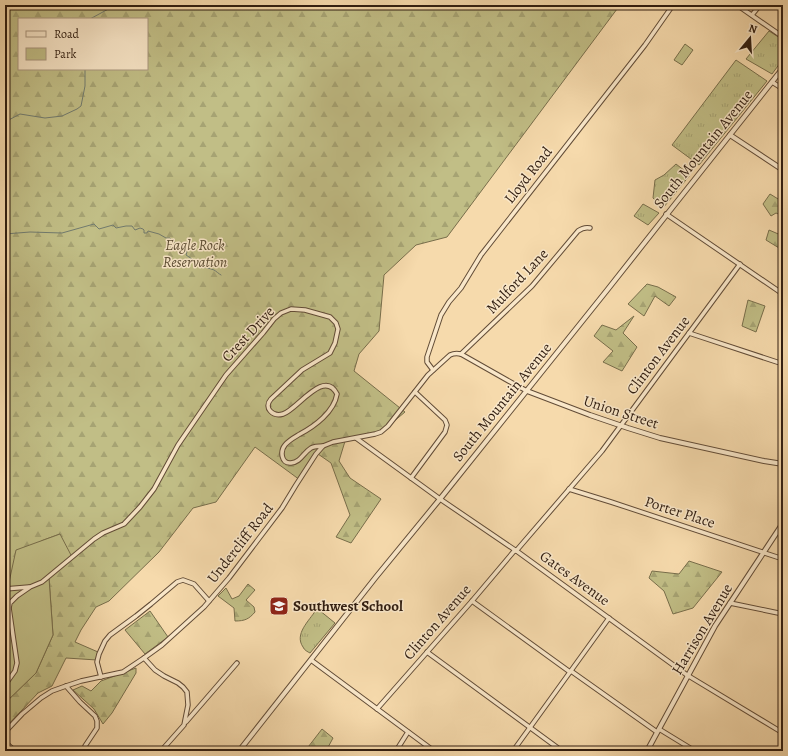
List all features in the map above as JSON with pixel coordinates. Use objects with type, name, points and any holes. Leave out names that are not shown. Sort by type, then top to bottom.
[{"type":"street","name":"Lloyd Road","points":[[433,370],[427,362],[427,357],[444,309],[461,288],[481,255],[645,45],[673,5]]},
{"type":"street","points":[[737,5],[783,37]]},
{"type":"street","points":[[752,15],[760,5]]},
{"type":"street","name":"South Mountain Avenue","points":[[239,751],[376,577],[527,391],[783,68]]},
{"type":"street","points":[[772,82],[783,89]]},
{"type":"street","points":[[730,135],[783,170]]},
{"type":"street","points":[[666,214],[783,293]]},
{"type":"street","name":"Mulford Lane","points":[[462,354],[532,286],[578,231],[582,228],[590,228]]},
{"type":"street","name":"Clinton Avenue","points":[[377,709],[602,451],[740,264]]},
{"type":"street","name":"Crest Drive","points":[[9,608],[12,600],[30,587],[44,580],[94,539],[124,524],[154,489],[178,444],[226,375],[274,319],[281,313],[291,310],[305,310],[330,317],[336,323],[338,329],[335,343],[330,353],[302,370],[271,399],[268,408],[275,414],[285,414],[318,387],[326,386],[334,389],[337,394],[330,409],[314,426],[292,438],[285,444],[282,457],[284,461],[288,463],[294,462],[299,460],[312,447],[323,446]]},
{"type":"street","points":[[689,333],[783,364]]},
{"type":"street","points":[[323,446],[333,442],[381,432],[388,426],[433,370],[453,353],[462,354]]},
{"type":"street","name":"Union Street","points":[[462,354],[527,391],[620,426],[660,438],[783,464]]},
{"type":"street","points":[[411,478],[445,432],[447,425],[445,420],[415,392]]},
{"type":"street","name":"Gates Avenue","points":[[356,438],[440,499],[516,550],[687,675],[783,733]]},
{"type":"street","name":"Undercliff Road","points":[[5,732],[22,714],[52,691],[66,686],[123,672],[178,632],[210,601],[229,578],[282,508],[316,454],[323,446]]},
{"type":"street","name":"Porter Place","points":[[569,489],[783,559]]},
{"type":"street","name":"Harrison Avenue","points":[[646,751],[715,626],[783,523]]},
{"type":"street","points":[[101,677],[98,654],[105,641],[110,635],[136,616],[177,582],[184,580],[194,584],[210,601]]},
{"type":"street","name":"Crest Drive","points":[[5,590],[30,587]]},
{"type":"street","points":[[5,597],[9,608],[17,663],[15,671],[5,686]]},
{"type":"street","points":[[472,601],[570,672],[658,730],[695,751]]},
{"type":"street","points":[[730,603],[783,614]]},
{"type":"street","points":[[513,751],[609,618]]},
{"type":"street","points":[[427,652],[562,751]]},
{"type":"street","points":[[144,658],[155,670],[184,687],[187,692],[188,705],[184,725]]},
{"type":"street","points":[[311,660],[434,751]]},
{"type":"street","points":[[161,751],[237,663]]},
{"type":"street","points":[[66,686],[95,716],[97,721],[97,728],[85,746],[86,751]]},
{"type":"street","points":[[396,751],[408,732]]},
{"type":"street","points":[[5,742],[15,751]]},
{"type":"green space","name":"Eagle Rock Reservation","points":[[5,5],[14,8],[27,5],[620,5],[447,237],[416,245],[384,275],[379,331],[359,354],[354,371],[405,412],[380,433],[346,438],[339,461],[350,478],[381,499],[351,543],[336,537],[350,515],[331,463],[318,454],[300,480],[255,447],[216,502],[193,508],[159,552],[109,601],[96,607],[75,642],[98,652],[97,660],[66,658],[52,686],[38,693],[5,728],[5,703],[36,673],[53,635],[49,578],[60,534],[41,541],[7,587],[5,587]]},
{"type":"green space","points":[[769,31],[783,40],[783,59],[772,74],[746,59]]},
{"type":"green space","points":[[685,44],[693,50],[682,65],[674,60]]},
{"type":"green space","points":[[736,60],[767,81],[699,165],[672,145]]},
{"type":"green space","points":[[676,164],[690,175],[663,208],[653,198],[655,180],[664,175]]},
{"type":"green space","points":[[770,194],[783,202],[783,216],[776,213],[771,216],[763,204]]},
{"type":"green space","points":[[643,204],[659,213],[648,225],[634,216]]},
{"type":"green space","points":[[769,230],[783,236],[783,244],[779,248],[766,240]]},
{"type":"green space","points":[[647,284],[658,287],[676,297],[669,306],[655,296],[644,316],[628,304]]},
{"type":"green space","points":[[748,300],[765,306],[756,332],[742,326]]},
{"type":"green space","points":[[634,316],[623,333],[637,347],[622,371],[603,362],[613,351],[594,336],[602,325],[616,330]]},
{"type":"green space","points":[[60,534],[72,557],[49,578],[53,635],[36,673],[5,703],[5,587],[8,587],[16,550]]},
{"type":"green space","points":[[689,561],[722,572],[693,608],[673,614],[664,591],[649,578],[652,571],[679,574]]},
{"type":"green space","points":[[248,584],[255,590],[246,600],[254,607],[255,612],[242,621],[235,621],[234,608],[218,596],[226,588],[232,599],[239,596]]},
{"type":"green space","points":[[316,610],[319,610],[335,623],[310,653],[304,648],[300,637],[301,632]]},
{"type":"green space","points":[[150,611],[168,637],[145,654],[125,630]]},
{"type":"green space","points":[[136,668],[136,673],[112,713],[103,724],[94,709],[73,690],[82,686],[91,691],[101,681]]},
{"type":"green space","points":[[322,729],[333,738],[326,751],[305,751]]},
{"type":"waterway","points":[[92,18],[112,7],[112,5]]},
{"type":"waterway","points":[[5,122],[20,114],[45,118],[62,116],[77,109],[81,106],[85,86],[85,70]]},
{"type":"waterway","points":[[5,234],[30,232],[62,233],[94,224],[99,229],[113,225],[116,228],[132,226],[135,230],[140,228],[143,229],[144,233],[147,233],[148,231],[166,238],[170,238],[177,245],[182,246],[187,252],[186,255],[195,261],[201,262],[202,266],[214,270],[221,275]]},
{"type":"place","name":"Southwest School","points":[[279,606]]}]
